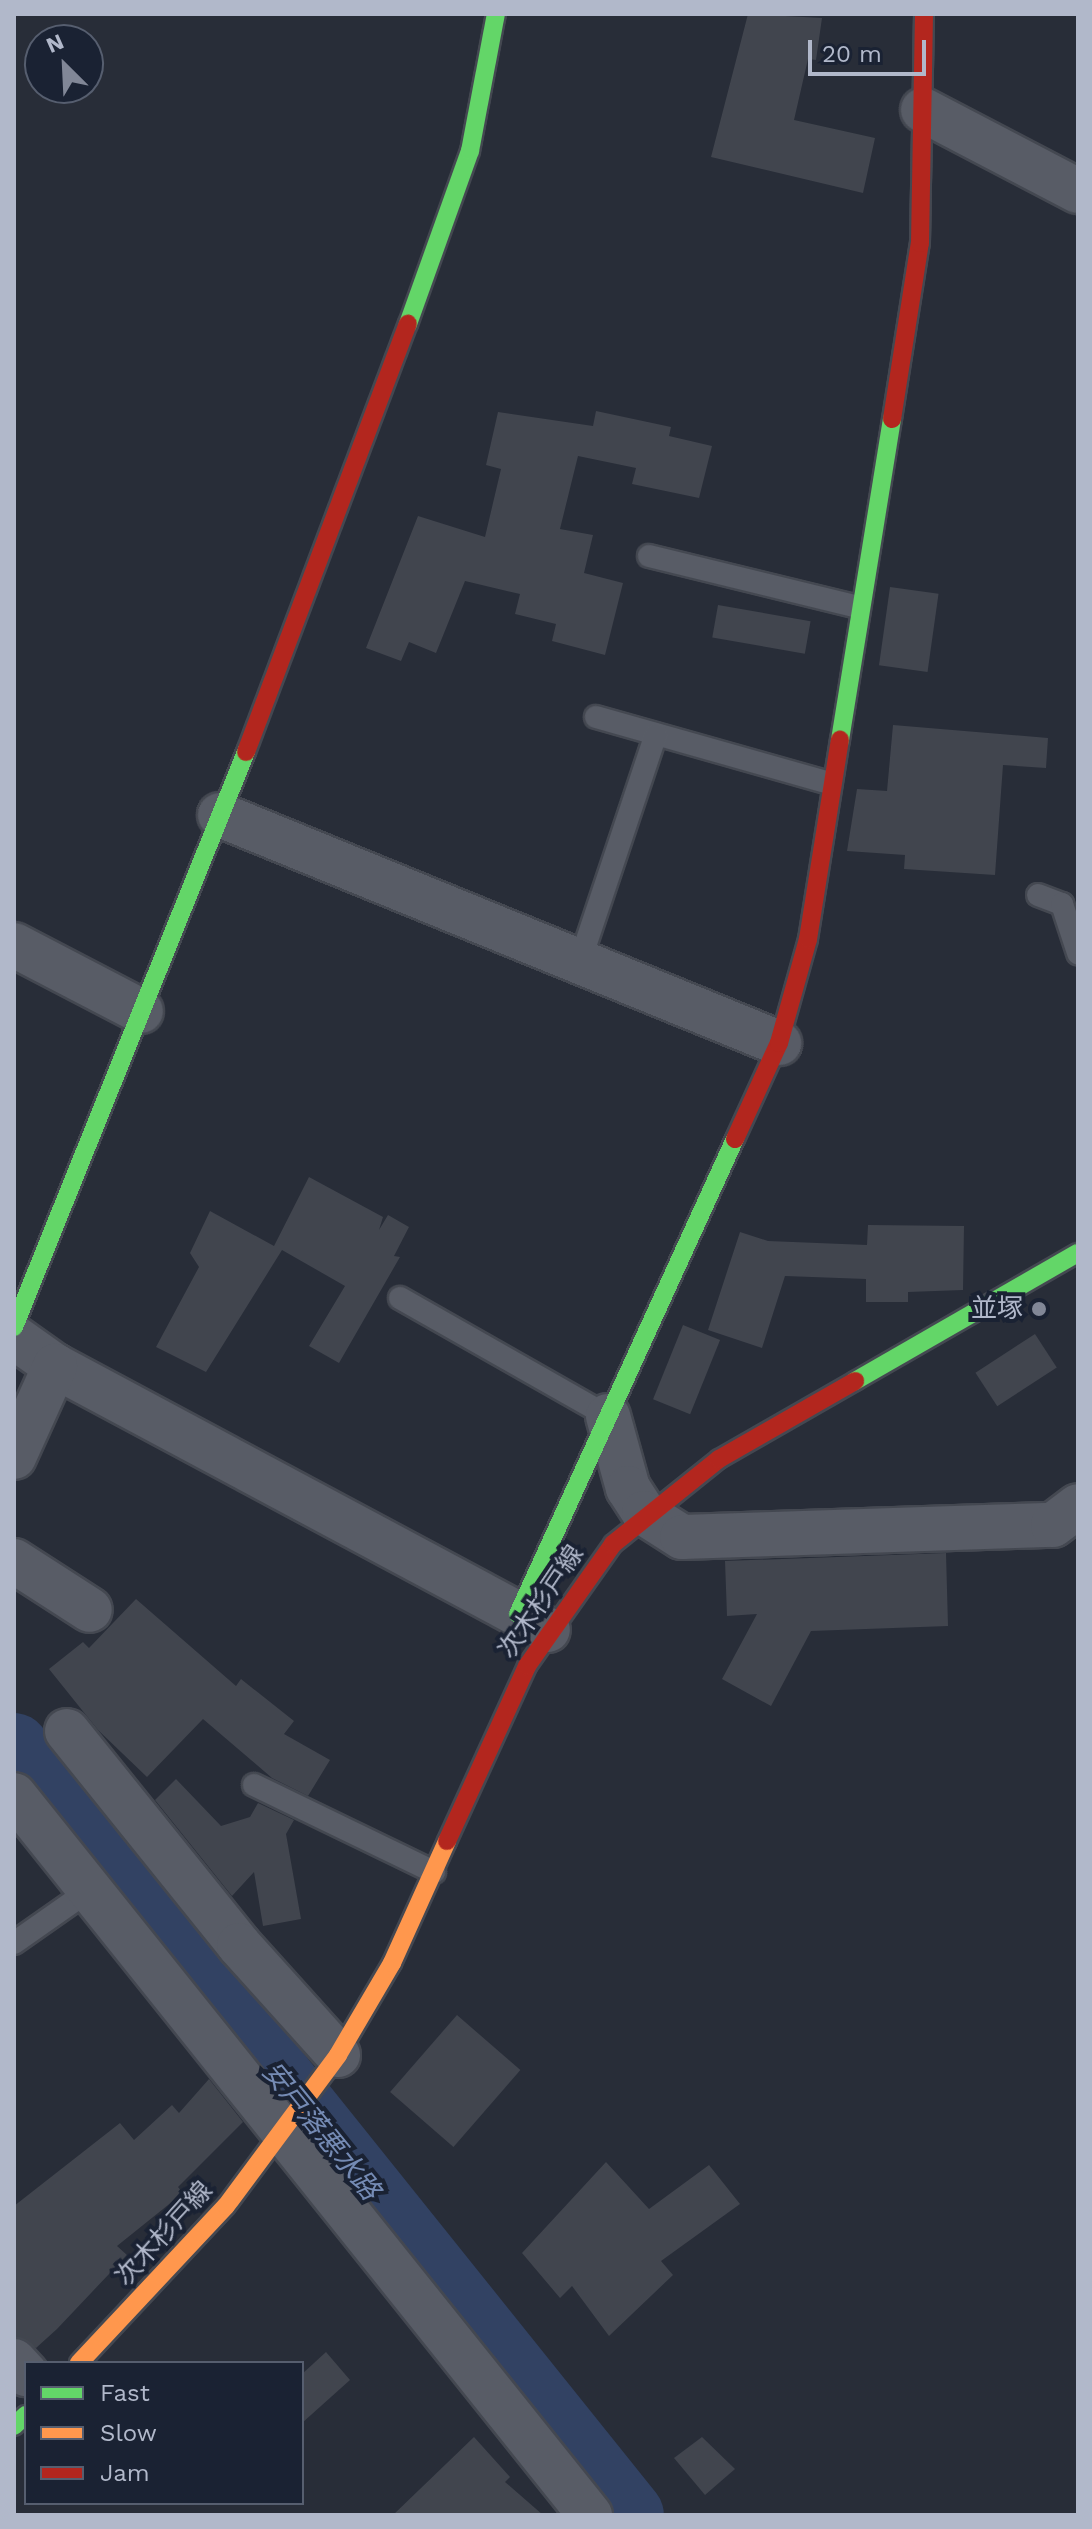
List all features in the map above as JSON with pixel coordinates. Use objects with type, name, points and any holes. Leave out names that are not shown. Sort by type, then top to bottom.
[{"type":"street","points":[[14,1327],[329,547],[470,151],[496,14]]},
{"type":"street","points":[[14,1337],[55,1366],[533,1622],[608,1416],[779,1043],[808,939],[830,783],[920,243],[924,14]]},
{"type":"street","points":[[923,110],[1078,191]]},
{"type":"street","points":[[220,815],[779,1043]]},
{"type":"street","points":[[14,945],[141,1011]]},
{"type":"street","name":"次木杉戸線","points":[[81,2361],[183,2256],[282,2135],[338,2055],[434,1872],[533,1622],[585,1575],[644,1513],[719,1459],[1078,1253]]},
{"type":"street","points":[[14,1457],[55,1366]]},
{"type":"street","points":[[608,1416],[620,1468],[644,1513],[682,1537],[1053,1525],[1078,1506]]},
{"type":"street","points":[[14,1561],[90,1610]]},
{"type":"street","points":[[67,1731],[239,1945],[338,2055]]},
{"type":"street","points":[[14,1795],[282,2135],[590,2515]]},
{"type":"lane","points":[[649,556],[859,607]]},
{"type":"lane","points":[[596,717],[830,783]]},
{"type":"lane","points":[[580,961],[656,734]]},
{"type":"lane","points":[[1038,895],[1062,904],[1078,953]]},
{"type":"lane","points":[[400,1298],[608,1416]]},
{"type":"lane","points":[[254,1785],[434,1872]]},
{"type":"lane","points":[[14,1943],[91,1889]]},
{"type":"building","points":[[748,14],[822,18],[816,60],[808,59],[794,120],[875,138],[863,193],[711,157]]},
{"type":"building","points":[[596,411],[671,427],[669,436],[712,446],[699,498],[632,484],[636,468],[578,456],[560,529],[593,535],[584,573],[623,583],[605,655],[552,641],[556,624],[515,614],[520,594],[465,581],[436,653],[409,642],[401,661],[366,648],[418,516],[485,537],[501,469],[486,465],[498,412],[593,426]]},
{"type":"building","points":[[890,587],[939,594],[928,672],[879,665]]},
{"type":"building","points":[[718,605],[811,621],[805,654],[712,637]]},
{"type":"building","points":[[893,725],[1048,738],[1046,768],[1003,765],[995,875],[904,869],[905,855],[847,851],[857,789],[887,791]]},
{"type":"building","points":[[309,1177],[383,1217],[379,1230],[388,1215],[409,1227],[394,1256],[400,1257],[339,1363],[309,1346],[345,1286],[282,1250],[206,1372],[156,1347],[199,1267],[190,1253],[210,1211],[274,1246]]},
{"type":"building","points":[[868,1225],[964,1226],[963,1290],[908,1292],[908,1302],[866,1302],[866,1279],[785,1276],[762,1348],[708,1330],[740,1232],[768,1241],[867,1245]]},
{"type":"building","points":[[683,1325],[720,1340],[690,1414],[653,1399]]},
{"type":"building","points":[[1035,1334],[1057,1368],[997,1406],[975,1373]]},
{"type":"building","points":[[946,1553],[948,1626],[811,1631],[771,1706],[722,1679],[757,1614],[727,1616],[725,1561]]},
{"type":"building","points":[[136,1599],[236,1686],[241,1679],[294,1721],[284,1734],[330,1760],[308,1796],[272,1778],[203,1719],[147,1777],[98,1730],[49,1669],[83,1642],[89,1648]]},
{"type":"building","points":[[176,1779],[221,1826],[250,1817],[258,1803],[294,1820],[286,1834],[301,1919],[263,1926],[254,1872],[232,1896],[155,1800]]},
{"type":"building","points":[[457,2015],[520,2070],[453,2147],[390,2092]]},
{"type":"building","points":[[209,2079],[243,2122],[178,2187],[183,2193],[117,2246],[127,2255],[57,2329],[36,2348],[14,2337],[14,2206],[120,2123],[134,2140],[172,2105],[179,2113]]},
{"type":"building","points":[[606,2162],[649,2209],[709,2165],[740,2204],[661,2261],[673,2275],[609,2336],[572,2286],[560,2298],[522,2253]]},
{"type":"building","points":[[326,2352],[350,2380],[304,2421],[304,2372]]},
{"type":"building","points":[[474,2437],[510,2477],[505,2482],[543,2515],[393,2515]]},
{"type":"building","points":[[702,2437],[735,2469],[705,2495],[674,2458]]},
{"type":"waterway","name":"安戸落悪水路","points":[[14,1748],[629,2515]]},
{"type":"traffic: fast","points":[[408,324],[470,151],[496,14]]},
{"type":"traffic: fast","points":[[840,740],[892,419]]},
{"type":"traffic: fast","points":[[14,1327],[246,752]]},
{"type":"traffic: fast","points":[[518,1614],[735,1139]]},
{"type":"traffic: fast","points":[[855,1381],[1078,1253]]},
{"type":"traffic: fast","points":[[14,2426],[24,2417]]},
{"type":"traffic: slow","points":[[81,2361],[226,2206],[338,2055],[392,1963],[447,1841]]},
{"type":"traffic: jam","points":[[892,419],[920,243],[924,14]]},
{"type":"traffic: jam","points":[[246,752],[408,324]]},
{"type":"traffic: jam","points":[[735,1139],[779,1043],[808,939],[840,740]]},
{"type":"traffic: jam","points":[[447,1841],[527,1666],[613,1544],[719,1459],[855,1381]]},
{"type":"place","name":"並塚","points":[[1039,1309]]}]
